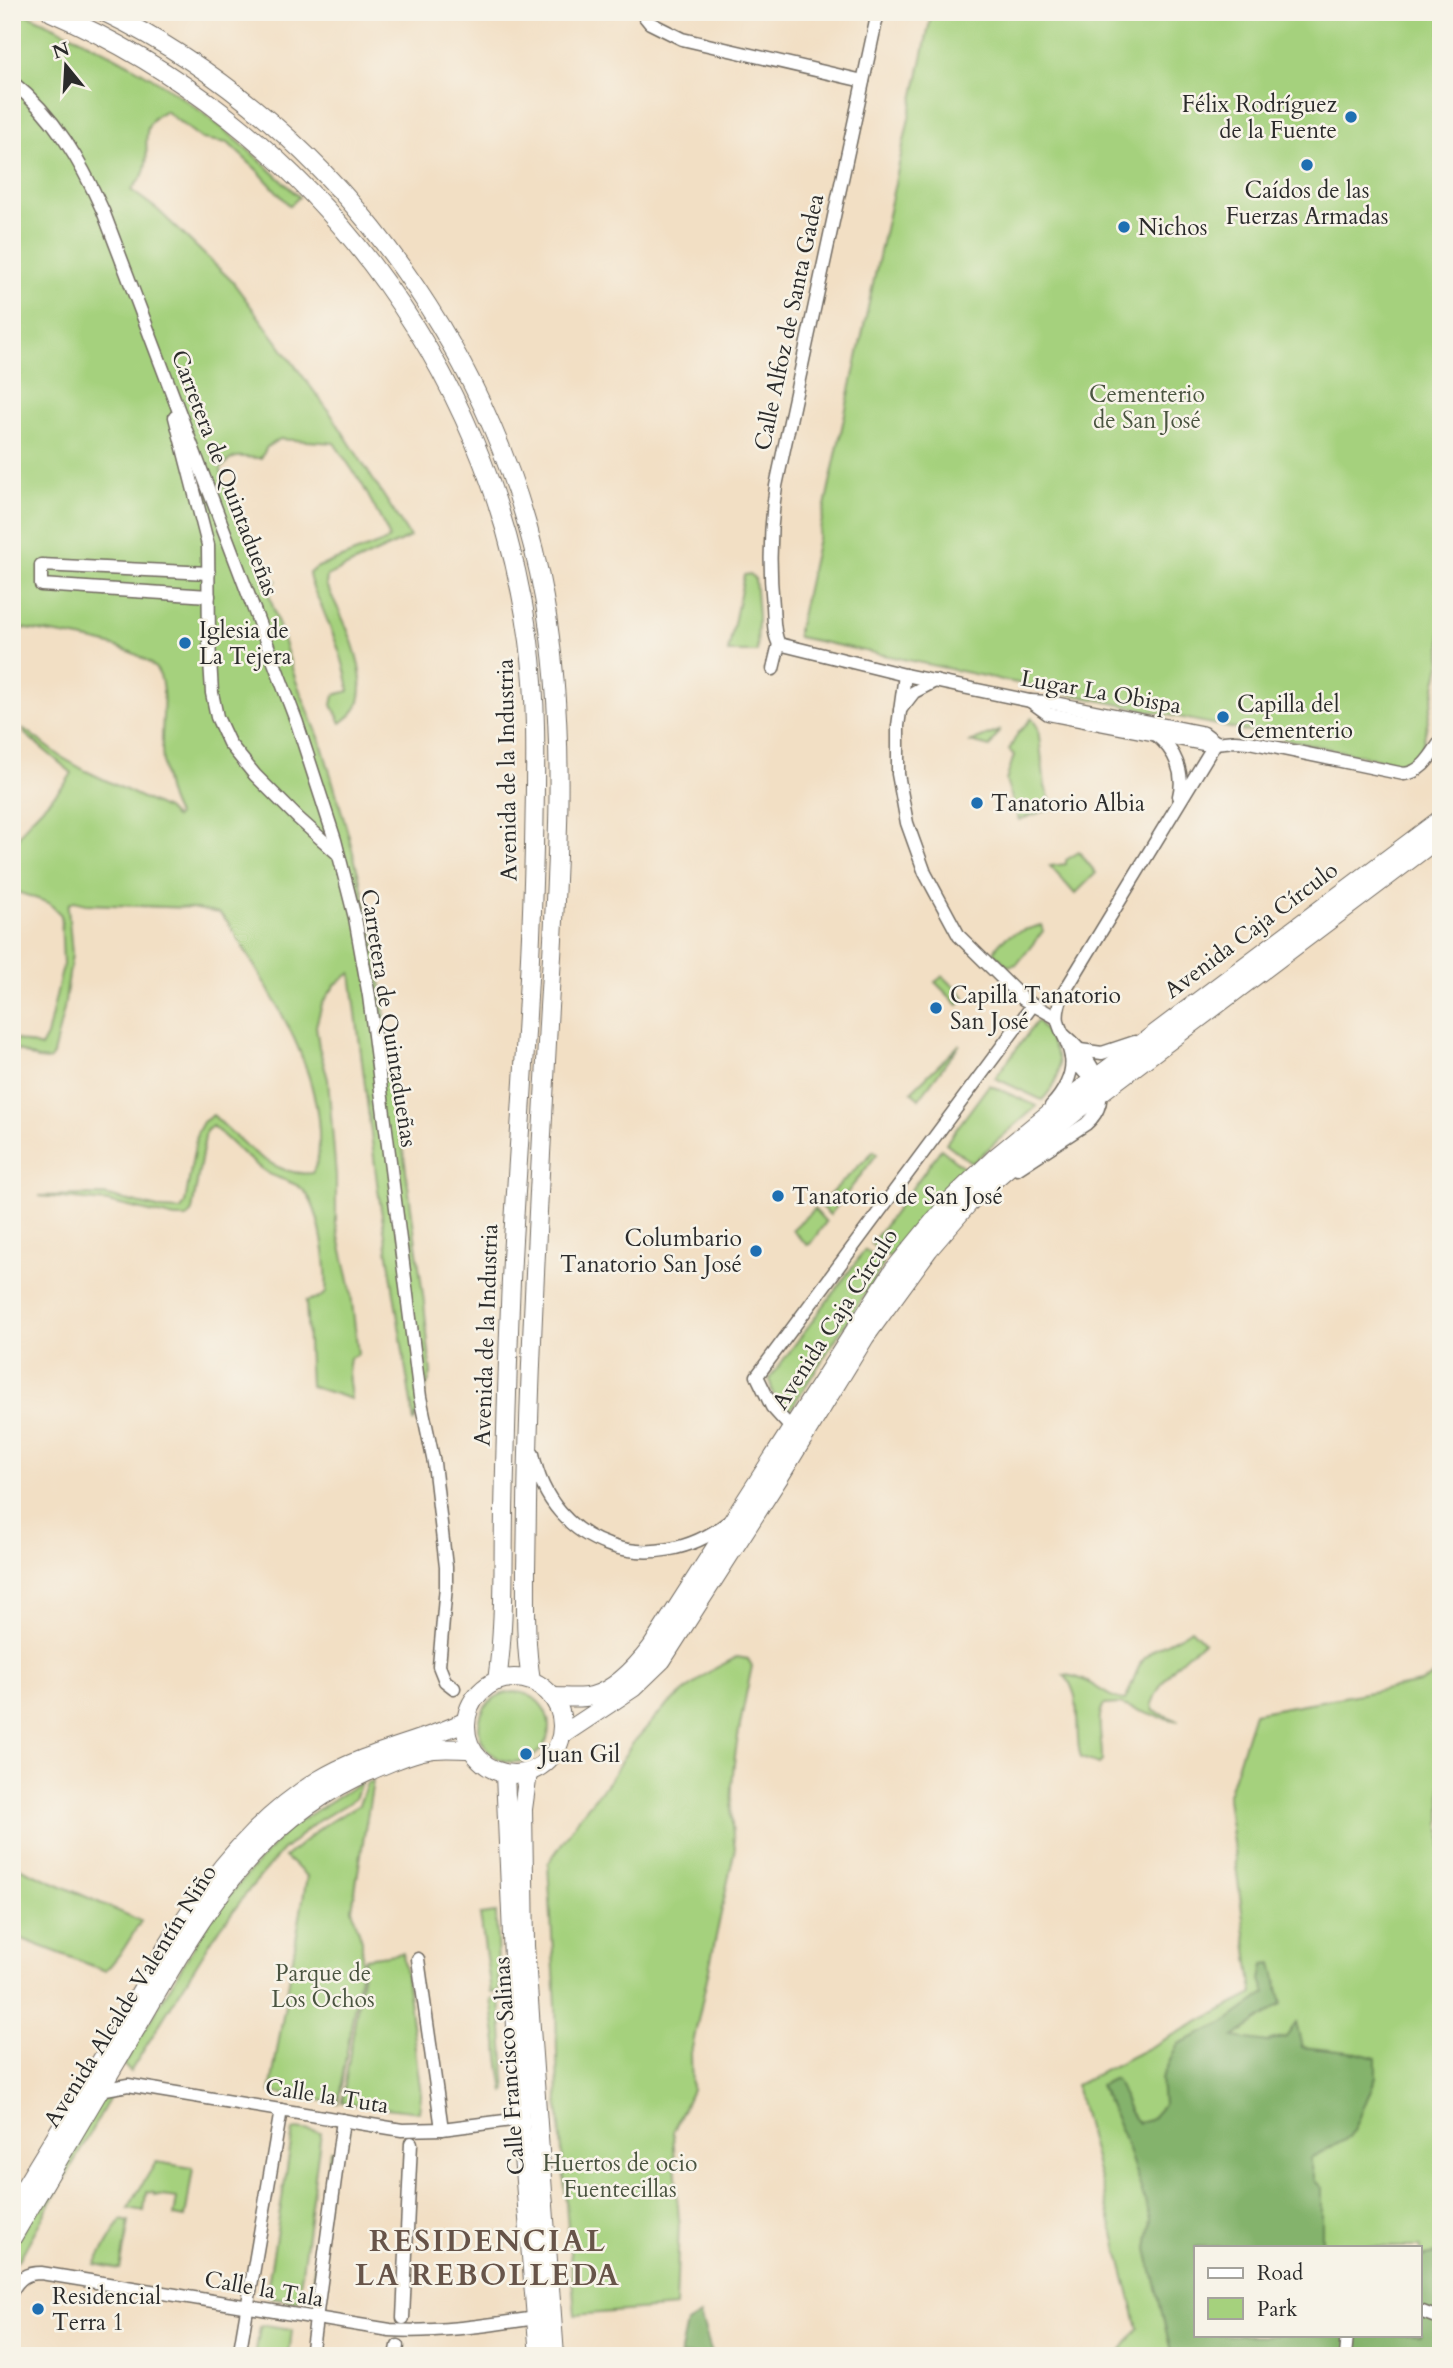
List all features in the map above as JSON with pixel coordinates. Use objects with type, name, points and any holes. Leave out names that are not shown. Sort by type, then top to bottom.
[{"type":"main road","name":"Avenida de la Industria","points":[[51,12],[127,49],[204,98],[241,127],[318,199],[340,224],[409,315],[465,419],[483,463],[507,539],[521,595],[530,653],[535,745],[533,889],[513,1246],[505,1462],[503,1642],[497,1681]]},
{"type":"main road","name":"Avenida de la Industria","points":[[104,12],[199,68],[250,106],[327,176],[383,240],[420,292],[466,371],[514,487],[536,558],[545,602],[556,719],[556,824],[531,1340],[526,1629],[531,1681]]},
{"type":"main road","name":"Avenida Caja Círculo","points":[[562,1735],[633,1688],[662,1660],[888,1303],[943,1231],[974,1197],[1102,1085],[1152,1035],[1441,819]]},
{"type":"main road","name":"Avenida Caja Círculo","points":[[554,1697],[588,1697],[600,1693],[651,1648],[862,1315],[908,1250],[953,1199],[1012,1142],[1102,1085],[1441,836]]},
{"type":"main road","points":[[508,1678],[531,1681],[554,1697],[563,1722],[562,1735],[554,1755],[547,1763],[528,1773],[505,1774],[485,1765],[471,1749],[466,1721],[476,1696],[497,1681],[508,1678]]},
{"type":"main road","name":"Avenida Alcalde Valentín Niño","points":[[12,2208],[187,1917],[213,1877],[245,1840],[263,1822],[321,1779],[356,1761],[445,1731],[466,1721]]},
{"type":"main road","name":"Avenida Alcalde Valentín Niño","points":[[12,2238],[220,1892],[243,1863],[279,1828],[318,1798],[381,1766],[434,1749],[471,1749]]},
{"type":"main road","name":"Calle Francisco Salinas","points":[[528,1773],[523,1808],[525,1946],[555,2356]]},
{"type":"main road","name":"Calle Francisco Salinas","points":[[505,1774],[520,2119],[539,2356]]},
{"type":"street","points":[[641,12],[650,23],[682,39],[863,81]]},
{"type":"street","name":"Calle Alfoz de Santa Gadea","points":[[779,644],[775,631],[771,572],[771,518],[776,486],[878,12]]},
{"type":"street","name":"Carretera de Quintadueñas","points":[[12,82],[43,111],[60,132],[89,180],[297,723],[339,855],[355,918],[369,996],[420,1397],[434,1463],[446,1586],[439,1666],[445,1681],[454,1689]]},
{"type":"street","points":[[175,399],[174,416],[180,443],[208,545],[212,693],[217,717],[229,743],[281,801],[339,855]]},
{"type":"street","points":[[209,573],[41,565],[41,585],[209,596]]},
{"type":"street","points":[[773,669],[779,644]]},
{"type":"street","name":"Lugar La Obispa","points":[[779,644],[905,675],[1204,733],[1216,743],[1249,742],[1404,774],[1421,768],[1441,741]]},
{"type":"street","points":[[905,675],[899,710],[898,774],[902,799],[925,873],[959,936],[1032,1006],[1056,1018]]},
{"type":"street","points":[[899,710],[914,692],[935,681]]},
{"type":"street","points":[[1030,701],[1048,714],[1204,744],[1216,743]]},
{"type":"street","points":[[1156,735],[1170,750],[1178,767],[1181,779],[1177,803]]},
{"type":"street","points":[[1102,1085],[1085,1073],[1061,1033],[1056,1018],[1058,1007],[1068,984],[1216,743]]},
{"type":"street","points":[[792,1429],[772,1407],[757,1376],[1032,1006]]},
{"type":"street","points":[[1075,1053],[1106,1053],[1152,1035]]},
{"type":"street","points":[[1012,1142],[1056,1101],[1067,1083],[1075,1053]]},
{"type":"street","name":"Avenida de la Industria","points":[[531,1340],[531,1447],[534,1463],[554,1507],[571,1525],[603,1544],[631,1550],[656,1551],[704,1538],[736,1517]]},
{"type":"street","points":[[418,1959],[442,2129]]},
{"type":"street","points":[[117,2060],[128,2085]]},
{"type":"street","name":"Calle la Tuta","points":[[100,2090],[128,2085],[402,2130],[442,2129],[520,2119]]},
{"type":"street","points":[[239,2356],[281,2110]]},
{"type":"street","points":[[311,2356],[343,2120]]},
{"type":"street","points":[[402,2318],[411,2143]]},
{"type":"street","name":"Calle la Tala","points":[[12,2291],[17,2282],[27,2274],[41,2273],[390,2330],[422,2331],[536,2318]]},
{"type":"street","points":[[1422,2312],[1441,2319]]},
{"type":"street","points":[[1345,2356],[1347,2336]]},
{"type":"green space","points":[[12,12],[22,12],[67,32],[161,83],[223,128],[299,197],[290,206],[228,143],[202,139],[165,111],[150,124],[147,131],[145,168],[142,177],[131,190],[158,210],[232,281],[331,414],[410,537],[327,576],[326,585],[353,644],[361,678],[357,707],[341,723],[332,705],[334,695],[349,691],[347,680],[338,647],[309,573],[386,541],[389,537],[387,531],[362,484],[334,443],[280,439],[267,447],[261,458],[235,457],[221,469],[223,482],[244,523],[263,578],[271,582],[277,580],[270,587],[269,594],[296,681],[321,742],[374,936],[424,1302],[431,1374],[414,1422],[378,1190],[351,973],[336,984],[322,1004],[316,1026],[328,1079],[336,1176],[336,1224],[350,1285],[358,1354],[350,1358],[348,1372],[351,1399],[310,1386],[306,1301],[326,1293],[322,1240],[311,1201],[298,1186],[271,1175],[255,1164],[212,1126],[206,1131],[192,1211],[187,1218],[175,1218],[108,1202],[39,1196],[104,1195],[162,1209],[181,1210],[185,1203],[197,1133],[203,1122],[213,1115],[258,1155],[284,1170],[298,1173],[312,1173],[315,1168],[319,1131],[308,1075],[298,1048],[257,971],[228,922],[219,913],[191,908],[86,904],[74,901],[69,904],[72,954],[64,1009],[53,1055],[49,1060],[37,1059],[18,1050],[12,1054],[12,1038],[41,1047],[47,1036],[63,965],[61,915],[49,903],[12,890],[12,846],[30,820],[65,784],[72,773],[25,734],[24,729],[63,758],[86,771],[166,809],[175,818],[177,815],[167,790],[164,773],[162,684],[152,665],[138,655],[98,642],[21,628],[12,630]]},
{"type":"green space","name":"Cementerio de San José","points":[[932,12],[1441,12],[1441,660],[1421,752],[1402,764],[798,637]]},
{"type":"green space","points":[[750,574],[755,578],[757,652],[728,652],[744,575]]},
{"type":"green space","points":[[1032,718],[1038,728],[1045,786],[1053,808],[1019,820],[1006,781],[1014,755],[1009,750],[1018,733]]},
{"type":"green space","points":[[999,731],[990,747],[971,742]]},
{"type":"green space","points":[[1079,852],[1096,873],[1075,894],[1050,866],[1066,864],[1066,860]]},
{"type":"green space","points":[[1041,925],[1043,931],[1017,964],[1008,966],[994,953],[1001,941],[1007,937]]},
{"type":"green space","points":[[943,976],[965,997],[958,1005],[935,982]]},
{"type":"green space","points":[[1037,1021],[1052,1043],[1059,1070],[1051,1089],[1042,1100],[995,1078]]},
{"type":"green space","points":[[960,1044],[919,1099],[911,1092]]},
{"type":"green space","points":[[989,1085],[1037,1106],[972,1163],[946,1143]]},
{"type":"green space","points":[[941,1149],[966,1169],[921,1217],[889,1257],[871,1244]]},
{"type":"green space","points":[[874,1151],[877,1154],[830,1215],[819,1205]]},
{"type":"green space","points":[[814,1209],[826,1222],[807,1245],[792,1230]]},
{"type":"green space","points":[[865,1250],[884,1264],[788,1413],[772,1392],[770,1378]]},
{"type":"green space","points":[[1191,1629],[1204,1642],[1173,1669],[1152,1704],[1154,1711],[1179,1721],[1120,1704],[1104,1705],[1100,1716],[1102,1761],[1099,1764],[1081,1758],[1074,1693],[1064,1675],[1082,1679],[1109,1695],[1125,1700],[1144,1659],[1160,1646]]},
{"type":"green space","name":"Huertos de ocio Fuentecillas","points":[[737,1657],[748,1659],[752,1666],[732,1780],[735,1848],[691,2053],[692,2090],[673,2132],[679,2221],[676,2307],[575,2315],[558,2103],[548,1864],[580,1816],[609,1781],[631,1745],[664,1708],[710,1671]]},
{"type":"green space","points":[[1441,1671],[1441,2356],[1117,2356],[1138,2328],[1076,2085],[1253,1994],[1227,1798],[1254,1713],[1421,1683]]},
{"type":"green space","points":[[514,1692],[539,1702],[549,1727],[539,1752],[514,1762],[489,1752],[479,1727],[489,1702]]},
{"type":"green space","name":"Parque de Los Ochos","points":[[373,1781],[352,1909],[362,1941],[362,1963],[338,2103],[270,2092],[307,1876],[285,1857],[323,1826],[359,1805],[367,1783]]},
{"type":"green space","points":[[361,1782],[355,1799],[318,1821],[282,1851],[252,1886],[213,1938],[130,2072],[124,2065],[213,1914],[286,1830]]},
{"type":"green space","points":[[12,1864],[141,1921],[106,1971],[12,1935]]},
{"type":"green space","points":[[496,1913],[499,1992],[491,1992],[480,1915]]},
{"type":"green space","points":[[403,1953],[421,2095],[419,2112],[342,2103],[365,1958]]},
{"type":"green space","points":[[1272,1963],[1282,2004],[1234,2037],[1267,2042],[1286,2037],[1296,2023],[1302,2047],[1357,2053],[1376,2058],[1376,2077],[1349,2138],[1310,2158],[1315,2181],[1322,2188],[1322,2246],[1194,2246],[1194,2336],[1422,2336],[1422,2257],[1441,2253],[1441,2356],[1172,2356],[1147,2249],[1151,2219],[1123,2135],[1100,2085],[1114,2078],[1138,2123],[1150,2120],[1163,2105],[1161,2079],[1178,2044],[1223,2024],[1266,1993],[1261,1980],[1264,1964]]},
{"type":"green space","points":[[500,1998],[506,2092],[504,2093],[491,1999]]},
{"type":"green space","points":[[104,2092],[112,2094],[20,2258],[12,2266],[12,2248]]},
{"type":"green space","points":[[296,2129],[321,2132],[298,2301],[270,2297],[267,2291],[293,2131]]},
{"type":"green space","points":[[330,2150],[334,2151],[314,2292],[311,2291]]},
{"type":"green space","points":[[156,2162],[193,2168],[185,2218],[174,2216],[177,2198],[154,2193],[146,2192],[144,2211],[128,2208]]},
{"type":"green space","points":[[121,2220],[129,2222],[120,2269],[95,2264]]},
{"type":"green space","points":[[700,2315],[713,2356],[680,2356],[687,2323]]},
{"type":"green space","points":[[265,2325],[292,2329],[289,2356],[255,2356],[260,2327]]},
{"type":"place","name":"Félix Rodríguez de la Fuente","points":[[1351,117]]},
{"type":"place","name":"Caídos de las Fuerzas Armadas","points":[[1307,165]]},
{"type":"place","name":"Nichos","points":[[1124,227]]},
{"type":"place","name":"Iglesia de La Tejera","points":[[185,643]]},
{"type":"place","name":"Capilla del Cementerio","points":[[1223,717]]},
{"type":"place","name":"Tanatorio Albia","points":[[977,803]]},
{"type":"place","name":"Capilla Tanatorio San José","points":[[936,1008]]},
{"type":"place","name":"Tanatorio de San José","points":[[778,1196]]},
{"type":"place","name":"Columbario Tanatorio San José","points":[[756,1251]]},
{"type":"place","name":"Juan Gil","points":[[526,1754]]},
{"type":"place","name":"Residencial Terra 1","points":[[38,2309]]},
{"type":"district","name":"RESIDENCIAL LA REBOLLEDA","points":[[488,2258]]}]
